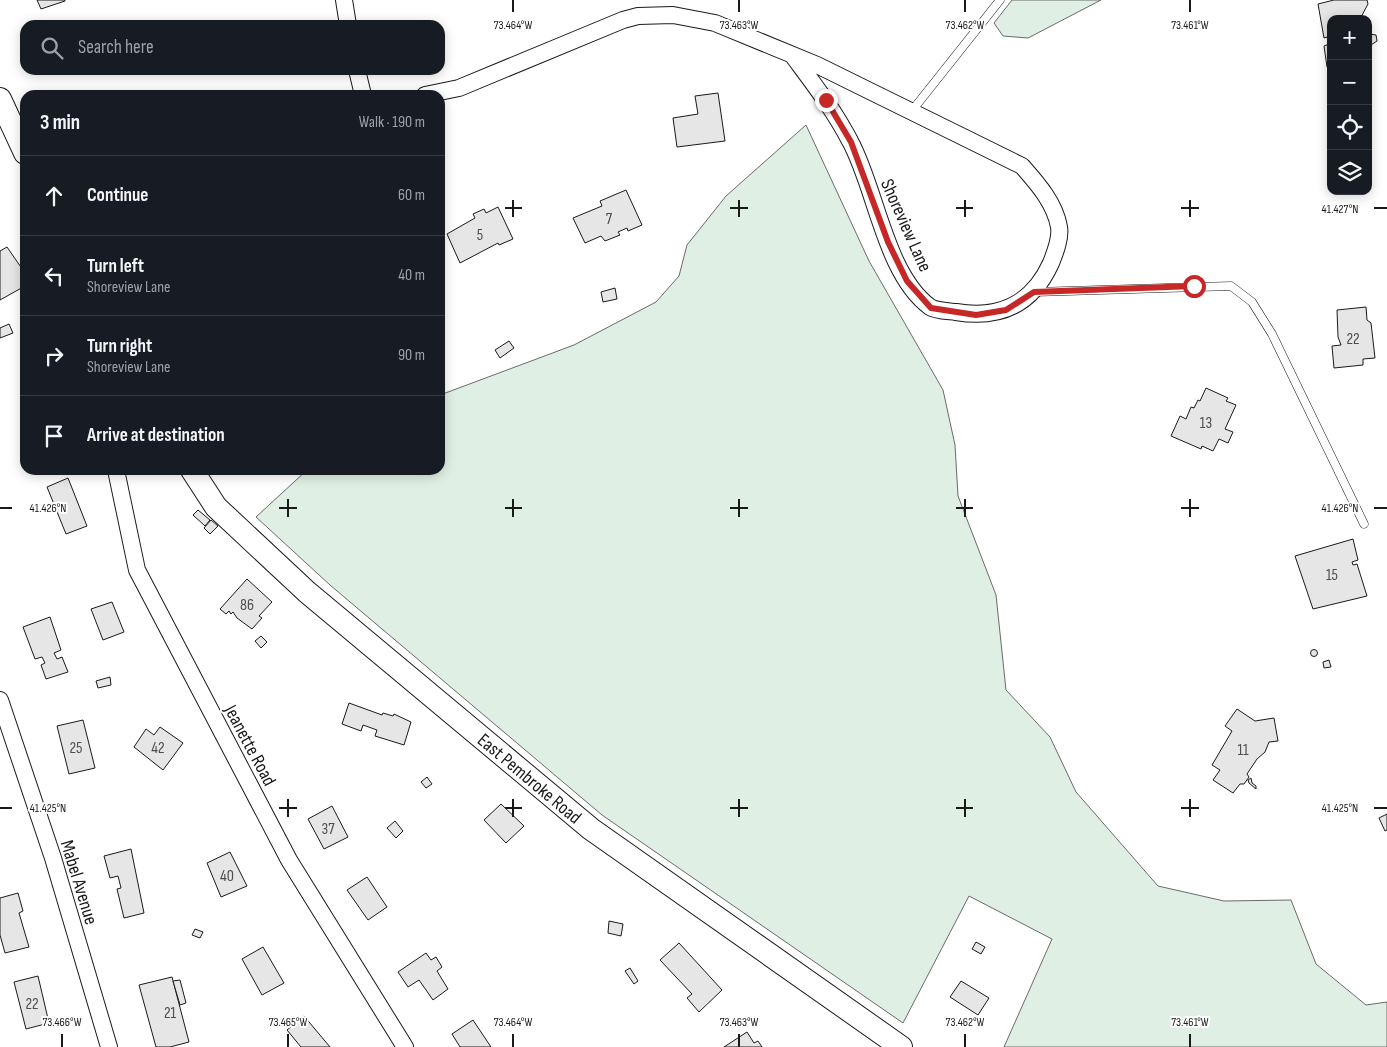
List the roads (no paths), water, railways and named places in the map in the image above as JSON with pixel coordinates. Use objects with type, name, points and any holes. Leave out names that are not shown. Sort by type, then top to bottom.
[{"type":"street","points":[[344,0],[347,20]]},
{"type":"street","name":"Shoreview Lane","points":[[445,91],[460,88],[622,20],[638,16],[673,15],[716,23],[818,65],[1022,166],[1045,193],[1059,227],[1056,252],[1034,292],[1006,310],[976,315],[931,308],[907,281],[888,242],[851,142],[826,100],[793,56]]},
{"type":"street","points":[[358,75],[362,90]]},
{"type":"street","points":[[0,99],[20,142]]},
{"type":"street","name":"Jeanette Road","points":[[117,475],[137,570],[289,860],[405,1047]]},
{"type":"street","name":"East Pembroke Road","points":[[195,475],[216,507],[307,592],[591,829],[901,1047]]},
{"type":"street","name":"Mabel Avenue","points":[[0,700],[53,858],[109,1047]]},
{"type":"lane","points":[[911,112],[1000,0]]},
{"type":"lane","points":[[1034,292],[1231,286],[1252,302],[1272,334],[1364,524]]}]
